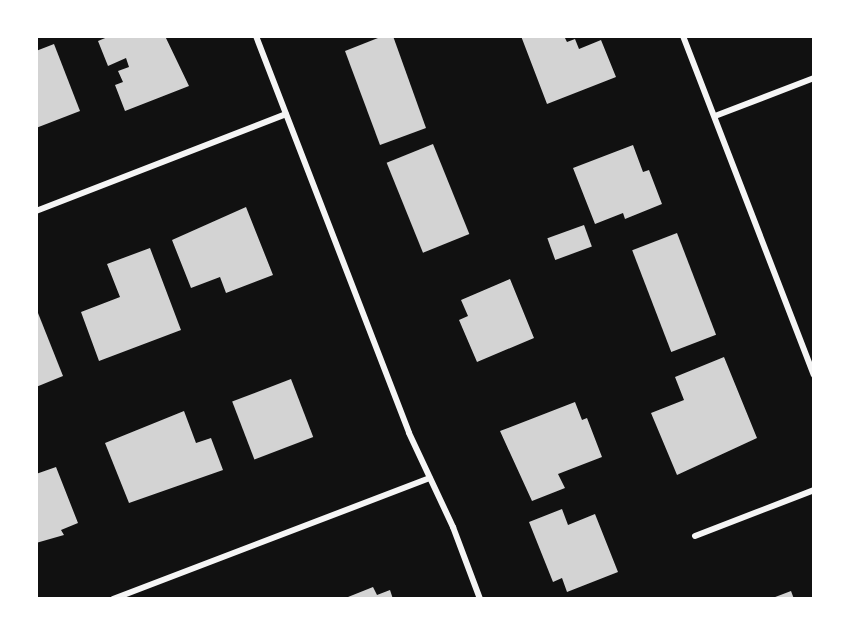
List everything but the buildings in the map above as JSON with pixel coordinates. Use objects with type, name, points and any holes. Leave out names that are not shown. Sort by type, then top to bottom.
[{"type":"street","points":[[256,36],[480,599]]},
{"type":"street","points":[[684,36],[814,375]]},
{"type":"street","points":[[715,116],[814,78]]},
{"type":"street","points":[[36,211],[286,114]]},
{"type":"street","points":[[113,599],[430,478]]},
{"type":"street","points":[[695,536],[814,490]]}]
